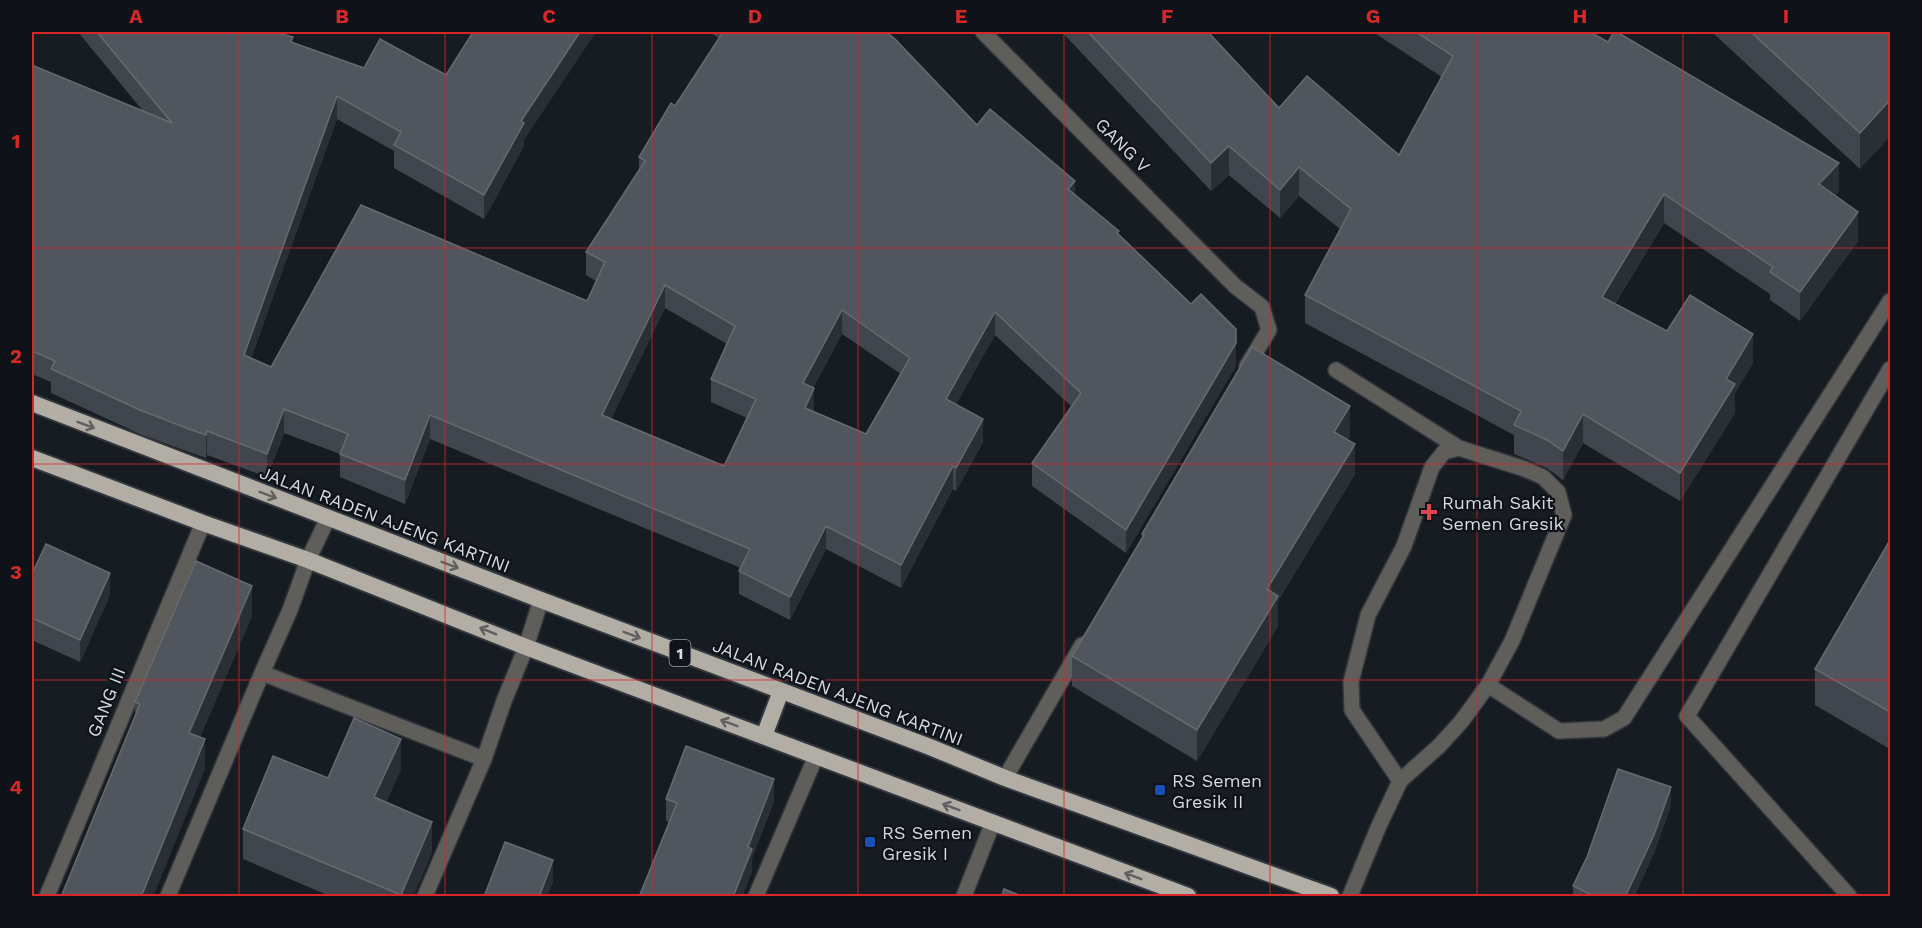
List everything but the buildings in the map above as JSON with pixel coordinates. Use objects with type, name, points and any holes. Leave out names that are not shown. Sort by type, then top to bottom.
[{"type":"highway","name":"JALAN RADEN AJENG KARTINI","points":[[32,404],[930,747],[1005,778],[1331,897]]},
{"type":"highway","points":[[32,458],[308,560],[526,646],[1188,897]]},
{"type":"highway","points":[[764,736],[782,691]]},
{"type":"street","name":"GANG V","points":[[983,32],[1234,286],[1262,307],[1269,330],[1238,382]]},
{"type":"street","points":[[1488,685],[1559,731],[1604,729],[1624,718],[1890,301]]},
{"type":"street","points":[[1849,897],[1687,716],[1890,369]]},
{"type":"street","points":[[1336,370],[1459,448],[1543,477],[1558,492],[1564,515],[1512,641],[1488,685],[1461,722],[1439,746],[1400,781],[1350,897]]},
{"type":"street","points":[[1400,781],[1352,710],[1351,682],[1368,615],[1404,546],[1432,467],[1444,452],[1459,448]]},
{"type":"street","points":[[168,897],[290,610],[308,560],[328,518]]},
{"type":"street","name":"GANG III","points":[[47,897],[203,523]]},
{"type":"street","points":[[425,897],[484,759],[541,600]]},
{"type":"street","points":[[1005,778],[1091,629]]},
{"type":"street","points":[[262,673],[484,759]]},
{"type":"street","points":[[756,897],[816,756]]},
{"type":"street","points":[[964,897],[993,822]]},
{"type":"place","name":"Rumah Sakit Semen Gresik","points":[[1429,512]]},
{"type":"place","name":"RS Semen Gresik II","points":[[1160,790]]},
{"type":"place","name":"RS Semen Gresik I","points":[[870,842]]}]
